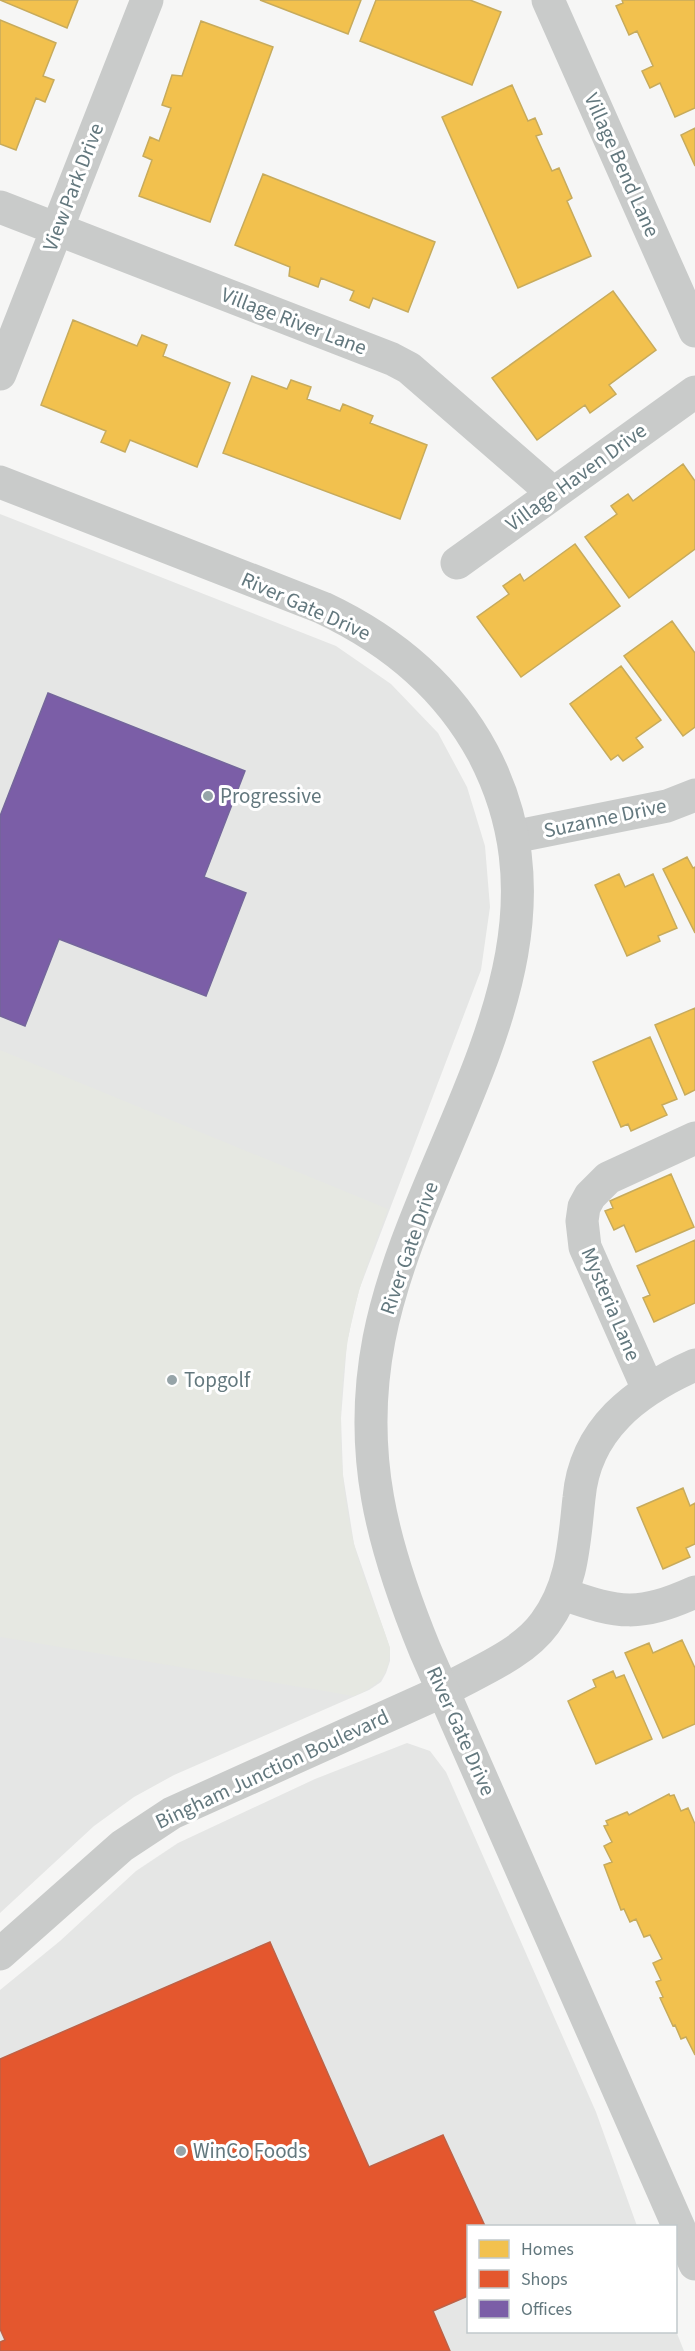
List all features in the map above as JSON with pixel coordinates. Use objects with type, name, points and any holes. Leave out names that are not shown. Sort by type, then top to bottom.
[{"type":"street","name":"View Park Drive","points":[[0,374],[147,0]]},
{"type":"street","name":"Village Bend Lane","points":[[548,0],[695,331]]},
{"type":"street","name":"Village River Lane","points":[[0,207],[392,358],[409,368],[553,493]]},
{"type":"street","name":"Village Haven Drive","points":[[457,563],[695,392]]},
{"type":"street","name":"River Gate Drive","points":[[0,482],[323,608],[385,642],[424,674],[460,716],[497,783],[513,837],[519,879],[519,903],[508,975],[493,1026],[393,1286],[379,1340],[374,1377],[372,1454],[382,1528],[403,1596],[695,2264]]},
{"type":"street","name":"Suzanne Drive","points":[[513,837],[667,806],[695,795]]},
{"type":"street","name":"Mysteria Lane","points":[[648,1389],[585,1246],[582,1221],[584,1207],[590,1196],[608,1178],[695,1138]]},
{"type":"street","name":"Bingham Junction Boulevard","points":[[0,1954],[122,1846],[172,1813],[443,1690],[522,1644],[543,1626],[563,1594],[575,1549],[579,1495],[589,1455],[610,1422],[626,1405],[648,1389],[695,1365]]},
{"type":"street","points":[[563,1594],[610,1609],[637,1611],[668,1604],[695,1592]]},
{"type":"shaded area","points":[[0,514],[336,646],[391,684],[438,733],[467,787],[485,846],[490,907],[481,970],[359,1290],[347,1342],[341,1418],[343,1475],[354,1544],[390,1648],[390,1661],[386,1673],[381,1682],[369,1690],[174,1775],[134,1797],[94,1826],[0,1913]]},
{"type":"shaded area","name":"Topgolf","points":[[0,1050],[388,1209],[359,1291],[351,1322],[342,1385],[341,1449],[348,1513],[362,1571],[390,1648],[385,1672],[370,1688],[354,1696],[0,1637]]},
{"type":"shaded area","points":[[407,1743],[430,1751],[446,1772],[596,2112],[637,2225],[467,2225],[467,2333],[677,2333],[684,2351],[0,2351],[0,1990],[60,1941],[136,1871],[178,1843],[315,1779]]},
{"type":"building: Homes","points":[[0,0],[78,0],[67,28]]},
{"type":"building: Homes","points":[[260,0],[361,0],[348,34]]},
{"type":"building: Homes","points":[[376,0],[470,0],[501,12],[472,85],[360,41]]},
{"type":"building: Homes","points":[[622,0],[695,0],[695,108],[675,117],[660,83],[650,88],[642,71],[653,66],[637,31],[629,35],[616,6],[623,3]]},
{"type":"building: Homes","points":[[0,20],[56,43],[43,76],[54,80],[45,102],[36,98],[16,150],[0,144]]},
{"type":"building: Homes","points":[[201,21],[273,47],[210,222],[139,196],[152,160],[143,156],[150,137],[159,141],[171,108],[162,105],[172,75],[182,76]]},
{"type":"building: Homes","points":[[512,85],[528,121],[535,118],[542,134],[536,136],[552,171],[559,168],[572,198],[567,201],[591,256],[518,288],[442,117]]},
{"type":"building: Homes","points":[[695,128],[695,166],[681,135]]},
{"type":"building: Homes","points":[[263,174],[435,242],[408,312],[373,298],[369,308],[350,300],[354,291],[321,278],[318,287],[289,276],[290,267],[235,245]]},
{"type":"building: Homes","points":[[613,291],[656,350],[609,385],[616,394],[590,413],[585,405],[537,440],[492,378]]},
{"type":"building: Homes","points":[[73,320],[137,346],[142,335],[167,345],[163,356],[230,383],[197,467],[130,440],[125,452],[101,442],[106,431],[41,405]]},
{"type":"building: Homes","points":[[252,376],[287,389],[291,380],[311,387],[307,399],[340,411],[343,404],[373,416],[370,423],[427,445],[400,519],[223,453]]},
{"type":"building: Homes","points":[[683,464],[695,481],[695,549],[629,598],[585,537],[617,514],[611,506],[628,494],[633,501]]},
{"type":"building: Homes","points":[[575,544],[620,606],[521,677],[477,617],[509,594],[503,586],[520,574],[524,581]]},
{"type":"building: Homes","points":[[672,621],[695,653],[695,727],[683,736],[624,656]]},
{"type":"building: Homes","points":[[621,666],[661,720],[636,738],[643,747],[623,761],[618,755],[611,760],[570,704]]},
{"type":"building: Homes","points":[[687,857],[693,868],[695,867],[695,933],[663,869]]},
{"type":"building: Homes","points":[[619,874],[625,887],[653,874],[677,928],[658,936],[660,941],[627,956],[595,885]]},
{"type":"building: Homes","points":[[695,1008],[695,1090],[685,1095],[655,1025]]},
{"type":"building: Homes","points":[[650,1037],[677,1099],[662,1105],[667,1115],[631,1131],[628,1124],[621,1127],[593,1062]]},
{"type":"building: Homes","points":[[671,1174],[694,1227],[636,1252],[624,1225],[614,1230],[605,1211],[613,1208],[610,1201]]},
{"type":"building: Homes","points":[[695,1240],[695,1303],[654,1322],[643,1298],[650,1295],[637,1266]]},
{"type":"building: Homes","points":[[683,1488],[690,1506],[695,1503],[695,1544],[686,1548],[690,1557],[663,1569],[637,1508]]},
{"type":"building: Homes","points":[[682,1640],[695,1668],[695,1724],[663,1738],[625,1653],[649,1643],[653,1653]]},
{"type":"building: Homes","points":[[613,1671],[616,1678],[624,1675],[652,1739],[596,1764],[568,1701],[596,1687],[593,1680]]},
{"type":"building: Homes","points":[[669,1794],[674,1795],[681,1811],[688,1808],[695,1824],[695,2055],[686,2037],[681,2039],[675,2025],[673,2026],[660,1998],[663,1997],[656,1982],[661,1980],[653,1963],[662,1959],[650,1935],[644,1937],[636,1919],[630,1922],[624,1909],[621,1910],[604,1865],[612,1862],[604,1846],[612,1842],[604,1826],[608,1825],[606,1821],[627,1812],[629,1815]]},
{"type":"building: Shops","name":"WinCo Foods","points":[[270,1942],[369,2167],[443,2135],[485,2225],[467,2225],[467,2296],[433,2311],[450,2351],[0,2351],[0,2342],[5,2340],[0,2329],[0,2059]]},
{"type":"building: Offices","points":[[48,693],[245,771],[204,877],[246,893],[206,996],[59,939],[25,1026],[0,1016],[0,816]]},
{"type":"place","name":"Progressive","points":[[208,796]]},
{"type":"place","name":"Topgolf","points":[[172,1380]]},
{"type":"place","name":"WinCo Foods","points":[[181,2151]]}]
